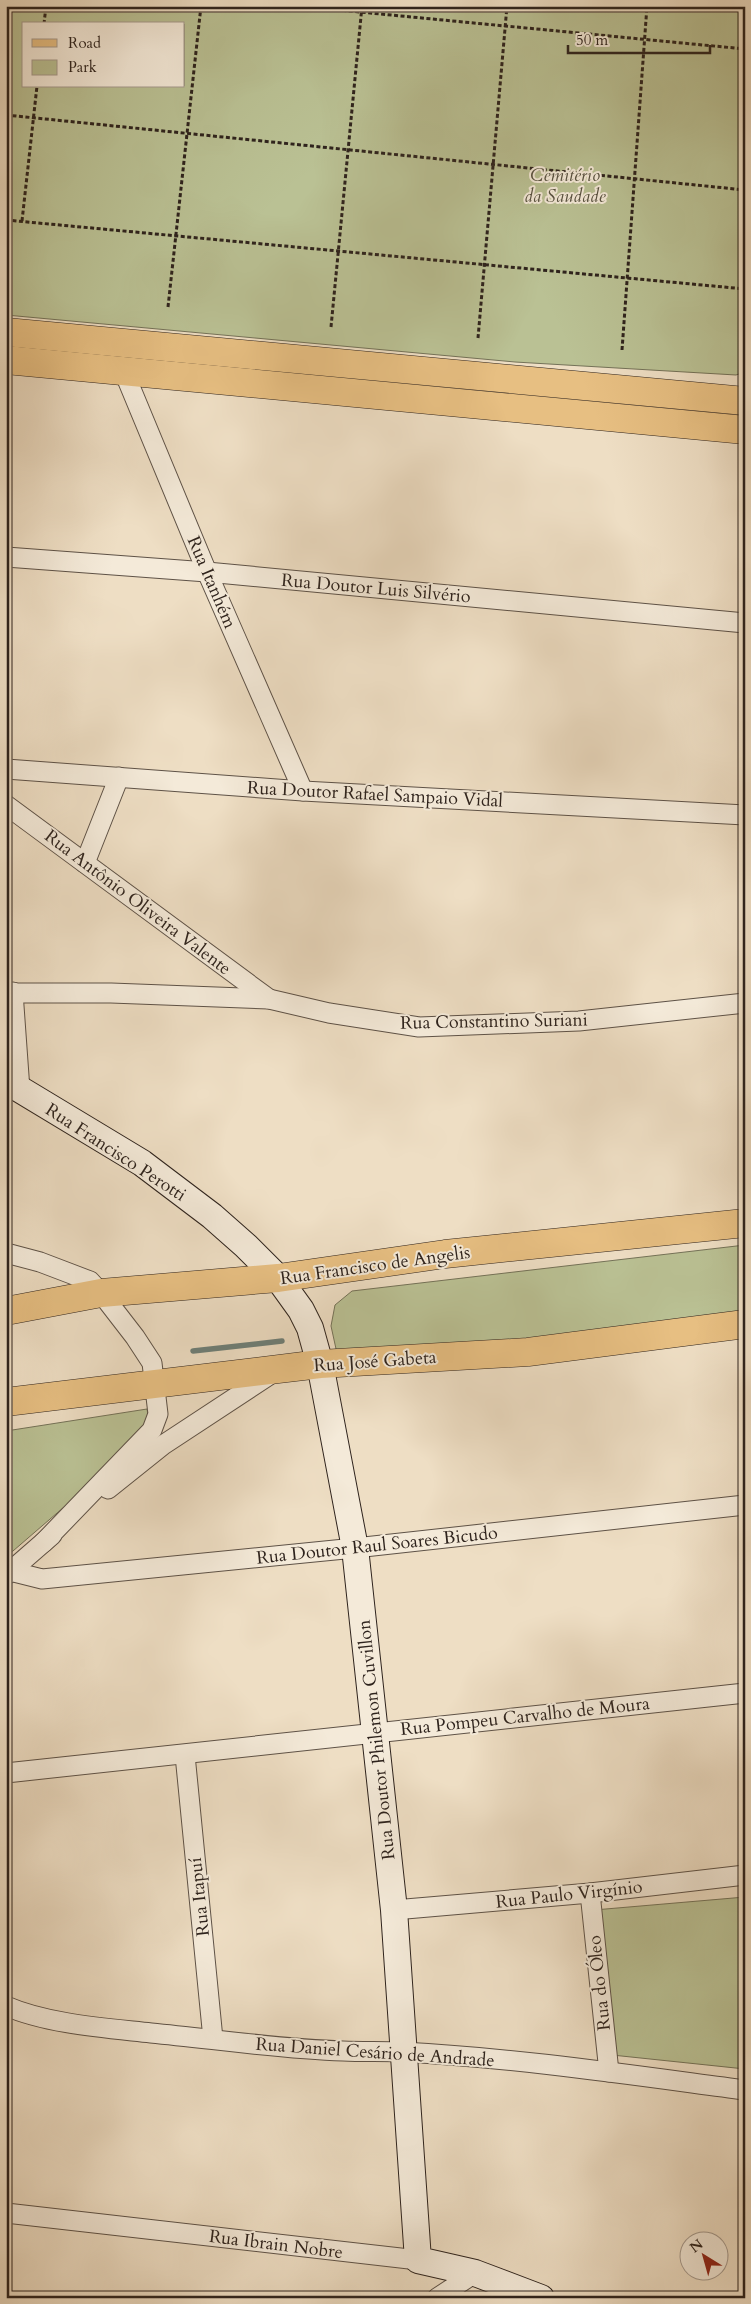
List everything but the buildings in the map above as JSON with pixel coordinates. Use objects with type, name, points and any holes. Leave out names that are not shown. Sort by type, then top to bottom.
[{"type":"main road","points":[[6,332],[742,400]]},
{"type":"main road","points":[[6,360],[745,430]]},
{"type":"main road","name":"Rua Francisco de Angelis","points":[[6,1311],[101,1293],[278,1278],[445,1254],[745,1223]]},
{"type":"main road","name":"Rua José Gabeta","points":[[6,1402],[279,1368],[528,1352],[745,1324]]},
{"type":"street","name":"Rua Itanhém","points":[[124,372],[207,572],[303,790]]},
{"type":"street","name":"Rua Doutor Luis Silvério","points":[[6,557],[207,572],[745,623]]},
{"type":"street","name":"Rua Doutor Rafael Sampaio Vidal","points":[[7,767],[303,790],[745,814]]},
{"type":"street","points":[[85,863],[119,777]]},
{"type":"street","name":"Rua Antônio Oliveira Valente","points":[[6,804],[269,999]]},
{"type":"street","points":[[10,993],[13,1086]]},
{"type":"street","name":"Rua Constantino Suriani","points":[[10,993],[269,999],[329,1014],[419,1027],[579,1021],[745,1003]]},
{"type":"street","name":"Rua Francisco Perotti","points":[[13,1086],[142,1163],[212,1216],[246,1246]]},
{"type":"street","name":"Rua Doutor Philemon Cuvillon","points":[[246,1246],[278,1278],[308,1322],[320,1364],[355,1548],[394,1910],[418,2260]]},
{"type":"street","points":[[6,1253],[40,1262],[90,1281],[135,1337],[152,1362],[158,1414],[152,1430],[43,1543]]},
{"type":"street","points":[[8,1573],[163,1445],[279,1368]]},
{"type":"street","name":"Rua Doutor Raul Soares Bicudo","points":[[8,1573],[42,1579],[355,1548],[745,1504]]},
{"type":"street","name":"Rua Pompeu Carvalho de Moura","points":[[6,1773],[745,1693]]},
{"type":"street","name":"Rua Itapuí","points":[[185,1755],[213,2039]]},
{"type":"street","name":"Rua Paulo Virgínio","points":[[394,1910],[590,1893],[745,1875]]},
{"type":"street","name":"Rua do Óleo","points":[[590,1893],[609,2072]]},
{"type":"street","name":"Rua Daniel Cesário de Andrade","points":[[6,2006],[16,2011],[72,2023],[342,2051],[403,2052],[609,2072],[745,2090]]},
{"type":"street","name":"Rua Ibrain Nobre","points":[[6,2213],[418,2260],[475,2273],[542,2298]]},
{"type":"street","points":[[437,2298],[475,2273]]},
{"type":"path","points":[[44,22],[46,6]]},
{"type":"path","points":[[168,307],[201,6]]},
{"type":"path","points":[[297,6],[745,49]]},
{"type":"path","points":[[331,327],[362,6]]},
{"type":"path","points":[[478,338],[507,6]]},
{"type":"path","points":[[622,350],[647,6]]},
{"type":"path","points":[[22,221],[37,88]]},
{"type":"path","points":[[6,115],[745,190]]},
{"type":"path","points":[[6,220],[745,288]]},
{"type":"path","points":[[744,352],[745,328]]},
{"type":"green space","name":"Cemitério da Saudade","points":[[6,6],[745,6],[745,372],[736,375],[515,362],[6,315]]},
{"type":"green space","points":[[745,1245],[745,1316],[338,1358],[331,1326],[335,1305],[352,1291]]},
{"type":"green space","points":[[147,1409],[149,1421],[136,1445],[6,1557],[6,1431]]},
{"type":"green space","points":[[745,1897],[745,2069],[612,2055],[594,1910]]},
{"type":"waterway","points":[[193,1351],[282,1341]]}]
